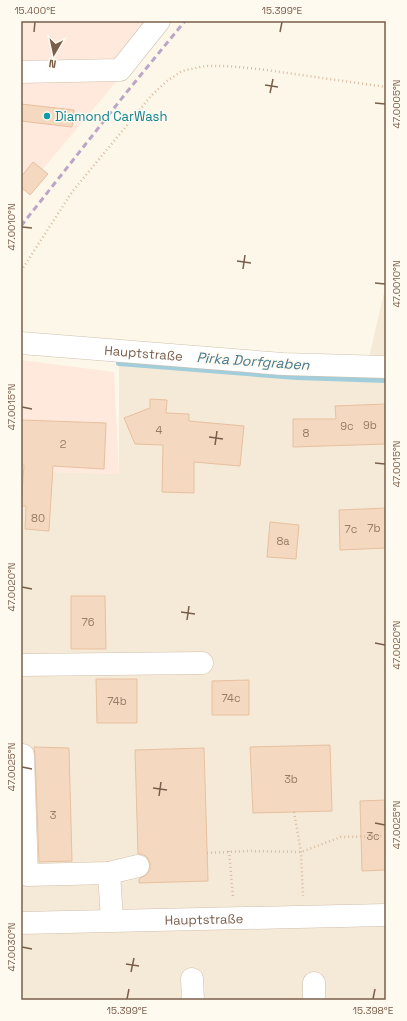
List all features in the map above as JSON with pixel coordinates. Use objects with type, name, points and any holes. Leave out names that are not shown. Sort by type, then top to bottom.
[{"type":"street","points":[[21,72],[120,70],[159,21]]},
{"type":"street","name":"Hauptstraße","points":[[21,343],[283,364],[386,367]]},
{"type":"street","points":[[21,665],[202,663]]},
{"type":"street","points":[[22,755],[27,875],[109,873],[138,866]]},
{"type":"street","points":[[109,873],[112,920]]},
{"type":"street","name":"Hauptstraße","points":[[21,923],[386,915]]},
{"type":"path","points":[[21,271],[72,192],[152,96],[167,81],[182,71],[205,66],[226,66],[260,69],[386,88]]},
{"type":"path","points":[[294,812],[301,852],[304,916]]},
{"type":"path","points":[[207,853],[248,851],[301,852],[341,837],[386,836]]},
{"type":"path","points":[[229,852],[235,918]]},
{"type":"shaded area","points":[[21,21],[167,21],[21,195]]},
{"type":"shaded area","points":[[386,284],[386,1000],[21,1000],[21,471],[119,474],[119,363],[320,377],[368,362]]},
{"type":"shaded area","points":[[21,360],[114,372],[119,474],[21,471]]},
{"type":"building","name":"Diamond CarWash","points":[[21,104],[74,110],[72,127],[21,121]]},
{"type":"building","points":[[33,162],[48,174],[30,195],[21,187],[21,177]]},
{"type":"building","points":[[150,399],[167,400],[166,413],[189,414],[189,421],[244,426],[240,466],[194,462],[194,493],[162,492],[163,445],[135,444],[124,418],[150,408]]},
{"type":"building","points":[[386,404],[386,444],[293,447],[293,419],[336,419],[335,406]]},
{"type":"building","points":[[21,420],[106,423],[104,469],[53,466],[49,531],[25,529],[26,506],[21,506],[24,465],[21,465]]},
{"type":"building","points":[[386,508],[386,548],[340,550],[339,510]]},
{"type":"building","points":[[270,522],[299,525],[296,559],[267,557]]},
{"type":"building","points":[[71,596],[105,596],[106,649],[71,649]]},
{"type":"building","points":[[96,679],[137,679],[137,723],[97,723]]},
{"type":"building","points":[[249,680],[249,715],[212,715],[212,681]]},
{"type":"building","points":[[330,745],[332,811],[253,813],[250,747]]},
{"type":"building","points":[[34,747],[69,748],[72,861],[39,862]]},
{"type":"building","points":[[204,748],[208,881],[139,883],[139,879],[146,875],[150,870],[150,863],[147,857],[142,854],[138,854],[135,750]]},
{"type":"building","points":[[386,800],[386,870],[362,871],[360,801]]},
{"type":"waterway","name":"Pirka Dorfgraben","points":[[119,363],[297,377],[386,380]]},
{"type":"railway","points":[[21,226],[185,21]]},
{"type":"place","name":"Diamond CarWash","points":[[47,116]]}]
